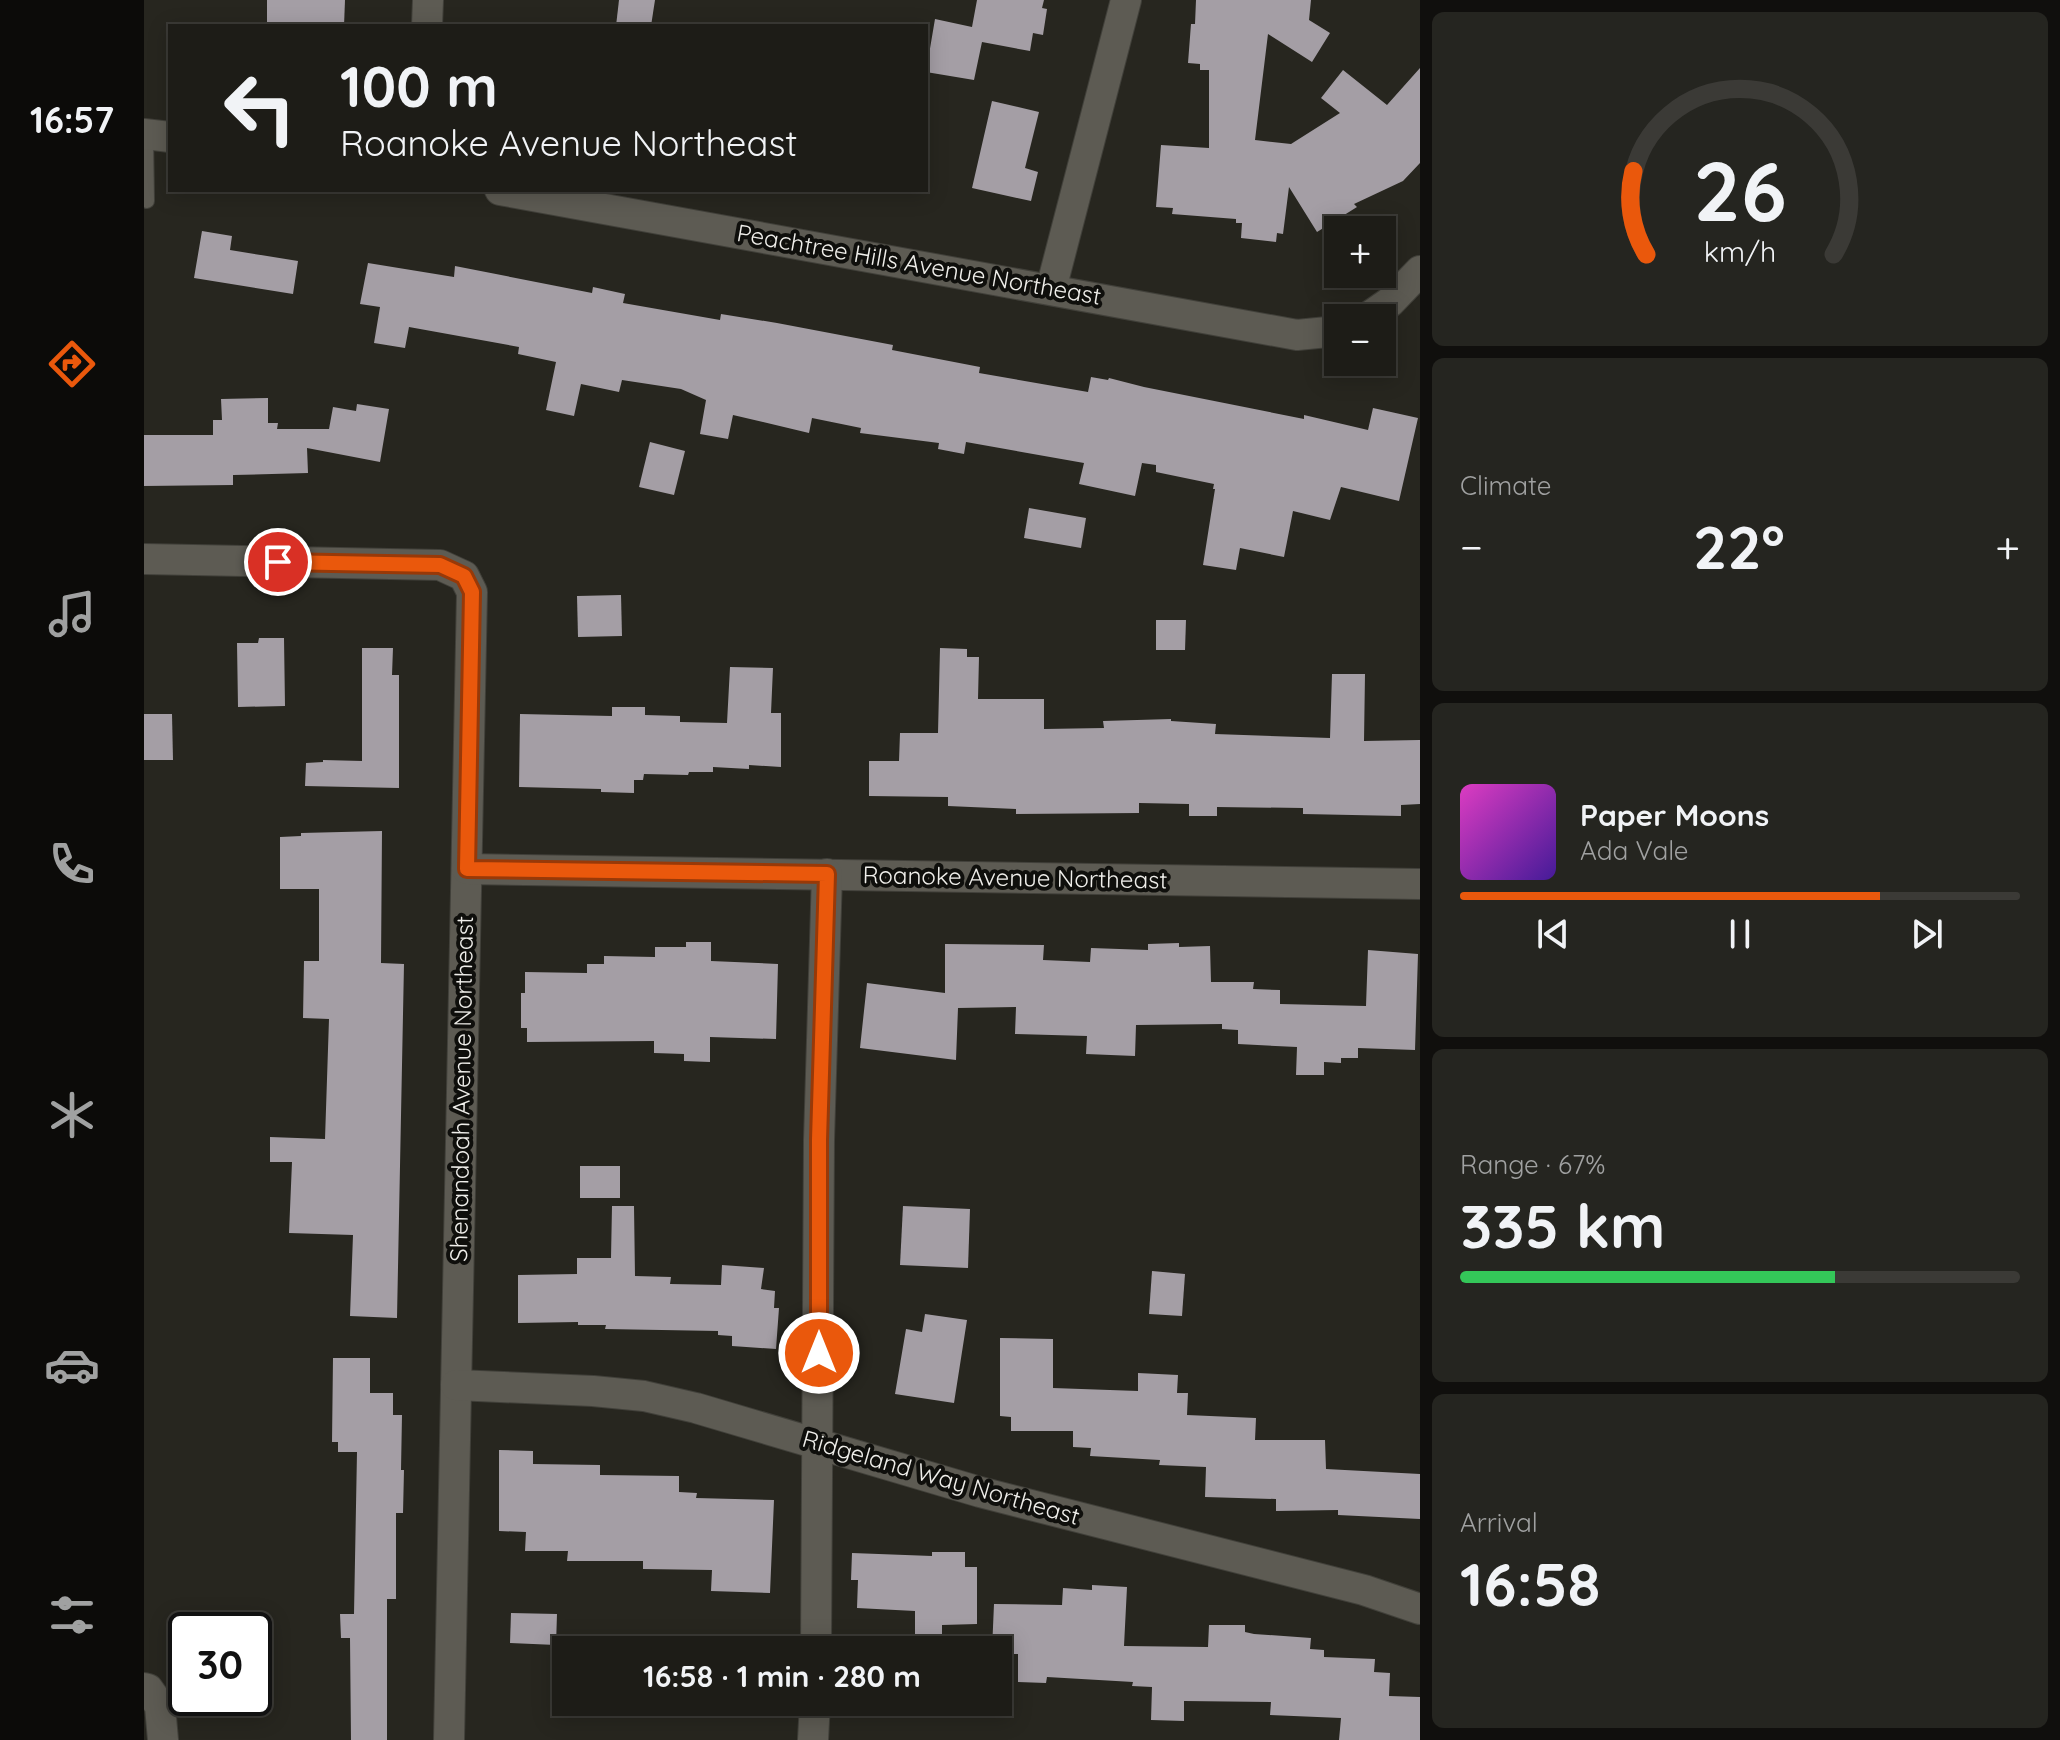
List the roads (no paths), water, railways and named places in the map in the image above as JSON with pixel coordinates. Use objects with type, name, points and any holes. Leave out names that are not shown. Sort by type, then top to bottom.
[{"type":"street","points":[[427,24],[428,0]]},
{"type":"street","points":[[1051,289],[1126,0]]},
{"type":"street","name":"Peachtree Hills Avenue Northeast","points":[[511,192],[1297,335],[1324,334]]},
{"type":"street","points":[[1387,304],[1420,271]]},
{"type":"street","name":"Shenandoah Avenue Northeast","points":[[144,559],[440,565],[464,576],[472,592],[449,1740]]},
{"type":"street","name":"Roanoke Avenue Northeast","points":[[467,869],[1420,884]]},
{"type":"street","points":[[816,1636],[819,1140],[827,874]]},
{"type":"street","name":"Ridgeland Way Northeast","points":[[456,1385],[593,1391],[644,1396],[696,1408],[980,1492],[1364,1590],[1420,1609]]},
{"type":"street","points":[[144,1688],[160,1706],[163,1740]]},
{"type":"street","points":[[813,1740],[814,1716]]},
{"type":"lane","points":[[147,201],[153,135]]}]
